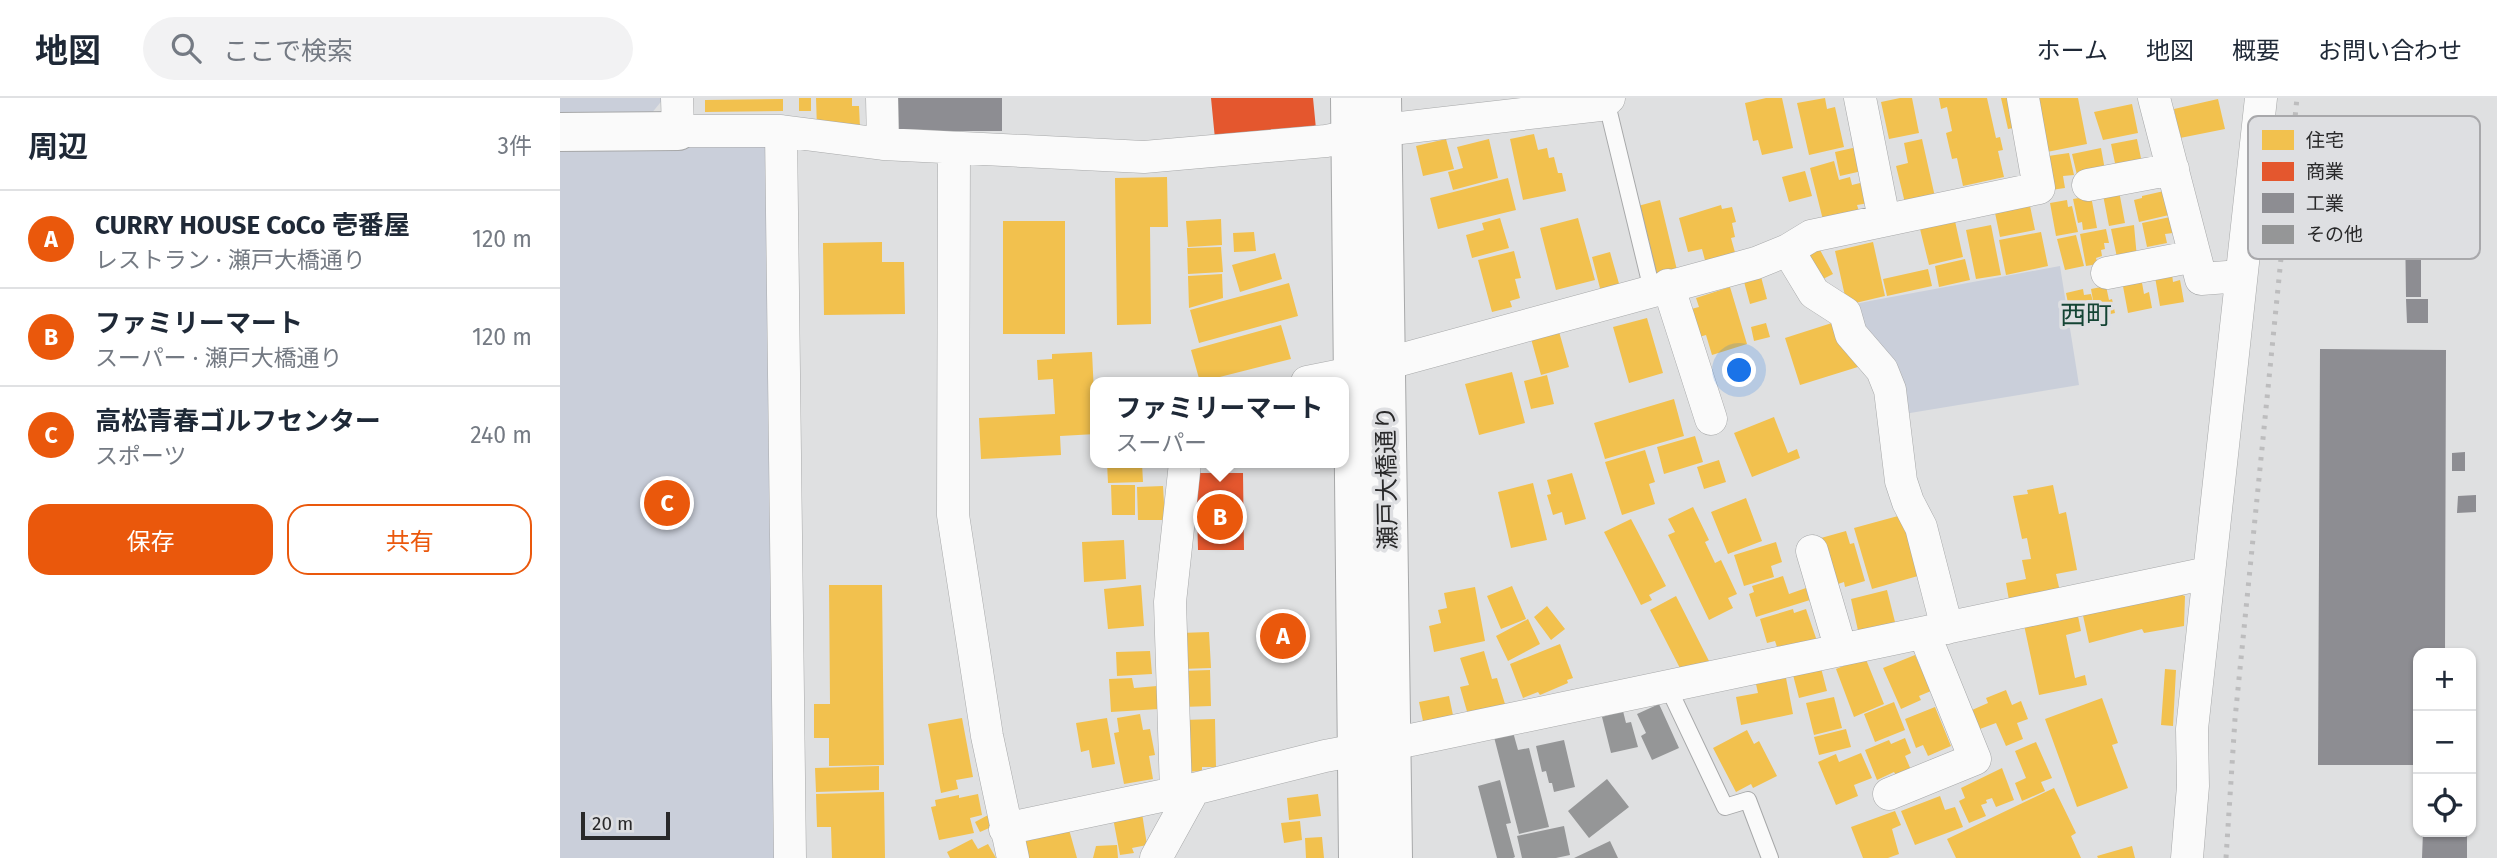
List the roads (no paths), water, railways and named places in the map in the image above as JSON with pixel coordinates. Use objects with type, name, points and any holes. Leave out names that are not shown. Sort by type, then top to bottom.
[{"type":"street","points":[[882,98],[883,144]]},
{"type":"street","name":"瀬戸大橋通り","points":[[1350,98],[1372,122],[1369,368],[1373,747],[1358,858]]},
{"type":"street","points":[[1860,98],[1884,219]]},
{"type":"street","points":[[1329,377],[1756,263],[1788,250],[1811,236],[2039,188],[2023,98]]},
{"type":"street","points":[[2154,98],[2201,279],[2241,276]]},
{"type":"street","points":[[2259,116],[2261,98]]},
{"type":"street","points":[[560,132],[678,114],[883,144],[1144,157],[1372,122],[1600,105],[1607,99]]},
{"type":"street","points":[[781,131],[790,858]]},
{"type":"street","points":[[954,149],[953,515],[987,736],[1009,844],[1185,791],[1325,756],[2208,573]]},
{"type":"street","points":[[2088,186],[2173,169]]},
{"type":"street","points":[[2187,858],[2193,786],[2192,729],[2248,214]]},
{"type":"street","points":[[1788,250],[1814,293],[1845,313],[1852,334],[1882,370],[1890,390],[1901,481],[1921,527],[1935,631],[1975,759],[1889,794]]},
{"type":"street","points":[[2107,273],[2195,256]]},
{"type":"street","points":[[1660,288],[1711,419]]},
{"type":"street","points":[[1156,858],[1185,791],[1171,602],[1184,468]]},
{"type":"street","points":[[1812,551],[1841,650]]},
{"type":"street","name":"瀬戸大橋通り","points":[[1373,747],[1393,858]]},
{"type":"lane","points":[[1607,99],[1660,288]]},
{"type":"lane","points":[[1668,687],[1725,807],[1748,800],[1770,858]]},
{"type":"railway","points":[[2295,116],[2297,98]]},
{"type":"railway","points":[[2226,858],[2235,719],[2281,259]]},
{"type":"place","name":"高松青春ゴルフセンター","points":[[667,503]]},
{"type":"place","name":"ファミリーマート","points":[[1220,517]]},
{"type":"place","name":"CURRY HOUSE CoCo 壱番屋","points":[[1283,636]]},
{"type":"district","name":"西町","points":[[2086,315]]}]
